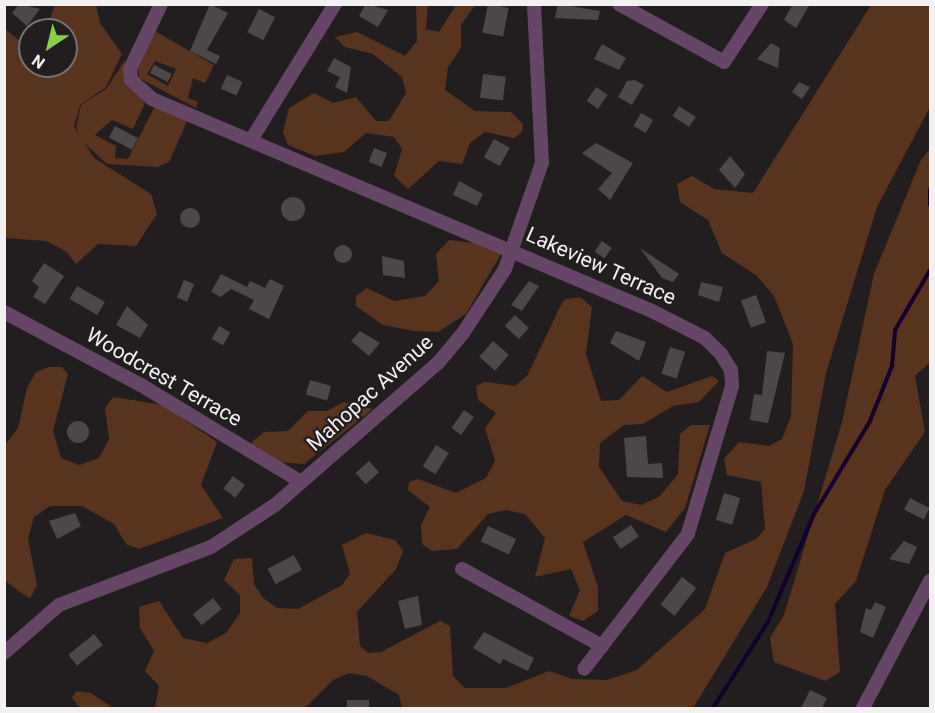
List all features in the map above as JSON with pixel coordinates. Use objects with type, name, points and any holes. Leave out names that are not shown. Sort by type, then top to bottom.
[{"type":"street","name":"Lakeview Terrace","points":[[161,4],[137,47],[131,80],[152,99],[513,249],[705,338],[731,370],[732,386],[688,534],[584,669]]},
{"type":"street","points":[[251,140],[335,4]]},
{"type":"street","name":"Mahopac Avenue","points":[[4,652],[59,606],[211,547],[301,482],[438,363],[485,305],[513,249],[542,163],[534,4]]},
{"type":"street","points":[[619,4],[716,61],[724,63],[734,52],[762,4]]},
{"type":"street","name":"Woodcrest Terrace","points":[[4,312],[141,386],[301,482]]},
{"type":"street","points":[[462,569],[602,645]]},
{"type":"street","points":[[863,708],[930,581]]},
{"type":"shaded area","points":[[55,5],[96,5],[100,23],[122,54],[106,87],[80,105],[74,127],[94,158],[151,194],[157,214],[136,246],[98,244],[76,264],[67,252],[46,241],[5,238],[5,29],[18,39],[18,78],[78,78],[78,18],[50,18]]},
{"type":"shaded area","points":[[416,5],[428,5],[426,29],[439,32],[456,5],[475,5],[461,25],[461,48],[448,67],[445,90],[475,111],[511,112],[523,124],[522,132],[514,138],[485,132],[470,143],[462,164],[439,161],[408,189],[394,176],[402,149],[394,137],[366,133],[344,152],[315,156],[288,145],[283,132],[289,108],[314,93],[333,103],[356,97],[376,121],[389,121],[406,93],[402,77],[373,54],[345,47],[335,37],[357,32],[405,56],[417,41]]},
{"type":"shaded area","points":[[871,5],[930,5],[930,107],[877,207],[826,373],[804,491],[767,587],[693,708],[402,708],[399,695],[367,676],[349,673],[333,680],[305,708],[155,708],[159,686],[145,671],[154,651],[140,628],[139,607],[159,601],[183,638],[207,643],[226,633],[240,613],[240,595],[224,580],[234,559],[252,558],[254,584],[263,598],[277,608],[298,609],[342,585],[350,574],[342,545],[366,533],[395,540],[403,551],[396,569],[357,612],[360,646],[368,653],[381,652],[440,621],[450,626],[453,676],[465,688],[506,688],[549,671],[572,679],[607,680],[637,670],[705,609],[725,553],[756,539],[765,529],[761,482],[727,475],[724,459],[739,442],[769,446],[782,439],[791,416],[793,344],[774,296],[756,275],[722,253],[708,220],[680,202],[677,184],[692,176],[714,189],[753,193]]},
{"type":"shaded area","points":[[153,30],[214,65],[205,83],[193,78],[188,98],[198,102],[196,108],[139,78],[138,65]],"holes":[[[155,61],[176,69],[168,86],[147,74]]]},
{"type":"shaded area","points":[[125,60],[123,72],[145,103],[133,129],[112,120],[95,135],[116,146],[115,158],[128,159],[155,106],[188,119],[169,162],[157,167],[107,164],[81,140],[76,127],[81,105],[107,88]]},
{"type":"shaded area","points":[[930,149],[930,362],[915,376],[925,432],[885,490],[856,581],[835,604],[840,672],[825,681],[774,662],[770,638],[784,615],[842,422],[874,274],[921,160]]},
{"type":"shaded area","points":[[449,240],[483,244],[501,254],[466,314],[438,332],[414,331],[383,325],[356,306],[356,296],[367,288],[394,301],[425,296],[439,281],[436,254]]},
{"type":"shaded area","points":[[580,297],[592,307],[586,354],[601,401],[619,400],[642,376],[667,392],[712,376],[719,381],[699,402],[673,406],[643,424],[624,425],[600,443],[599,467],[622,501],[641,505],[659,497],[678,474],[680,434],[691,425],[710,425],[685,508],[666,532],[626,515],[583,542],[598,587],[598,611],[583,621],[569,616],[580,590],[571,569],[535,577],[545,538],[525,514],[506,510],[488,514],[457,549],[432,551],[422,544],[421,525],[430,507],[408,490],[409,482],[418,479],[456,493],[486,478],[495,461],[485,428],[496,413],[478,400],[476,386],[485,382],[515,386],[527,376],[565,299]]},
{"type":"shaded area","points":[[49,367],[62,367],[68,374],[53,431],[61,458],[79,465],[99,458],[109,439],[105,408],[113,397],[163,405],[217,442],[201,485],[223,518],[139,549],[126,544],[114,524],[82,506],[50,506],[34,517],[28,539],[37,585],[30,599],[5,581],[5,445],[18,428],[27,388],[36,372]]},
{"type":"shaded area","points":[[343,402],[373,409],[304,464],[277,462],[251,443],[264,432],[288,431],[308,411],[327,411]]},
{"type":"shaded area","points":[[76,691],[91,693],[113,708],[80,708],[72,698]]},
{"type":"building","points":[[19,4],[40,9],[33,18],[18,18],[12,13]]},
{"type":"building","points":[[210,4],[228,13],[207,50],[220,56],[216,64],[190,51]]},
{"type":"building","points":[[366,4],[388,10],[378,27],[359,16]]},
{"type":"building","points":[[488,4],[509,8],[503,36],[482,32]]},
{"type":"building","points":[[558,4],[600,11],[598,20],[555,18]]},
{"type":"building","points":[[793,4],[810,4],[796,28],[784,20]]},
{"type":"building","points":[[259,9],[275,17],[263,40],[247,32]]},
{"type":"building","points":[[771,43],[780,48],[778,68],[757,59]]},
{"type":"building","points":[[602,44],[626,58],[619,70],[594,59]]},
{"type":"building","points":[[334,58],[351,67],[347,93],[335,87],[340,77],[327,71]]},
{"type":"building","points":[[154,65],[172,74],[168,82],[150,73]]},
{"type":"building","points":[[483,74],[506,77],[503,101],[480,98]]},
{"type":"building","points":[[227,75],[243,82],[236,96],[221,89]]},
{"type":"building","points":[[635,80],[644,85],[632,105],[618,97],[627,81]]},
{"type":"building","points":[[799,82],[810,87],[802,99],[792,92]]},
{"type":"building","points":[[596,87],[608,95],[598,109],[586,101]]},
{"type":"building","points":[[679,106],[696,117],[689,127],[672,116]]},
{"type":"building","points":[[641,113],[653,120],[646,133],[634,126]]},
{"type":"building","points":[[115,126],[138,138],[132,150],[109,137]]},
{"type":"building","points":[[494,139],[510,148],[500,166],[484,157]]},
{"type":"building","points":[[596,143],[633,163],[610,200],[598,189],[612,173],[582,153]]},
{"type":"building","points":[[374,148],[387,153],[382,167],[369,162]]},
{"type":"building","points":[[730,156],[745,174],[735,188],[719,170]]},
{"type":"building","points":[[459,181],[483,194],[477,206],[453,195]]},
{"type":"building","points":[[293,197],[301,201],[305,209],[301,217],[293,221],[285,217],[281,209],[285,201]]},
{"type":"building","points":[[190,208],[197,211],[200,218],[197,225],[190,228],[183,225],[180,218],[183,211]]},
{"type":"building","points":[[602,241],[612,248],[604,259],[595,252]]},
{"type":"building","points":[[343,245],[349,248],[352,254],[349,260],[343,263],[337,260],[334,254],[337,248]]},
{"type":"building","points":[[640,248],[679,274],[673,282],[662,278]]},
{"type":"building","points":[[382,256],[404,261],[405,278],[383,275]]},
{"type":"building","points":[[44,263],[64,276],[45,304],[33,297],[39,287],[32,281]]},
{"type":"building","points":[[221,274],[247,287],[250,281],[265,288],[270,279],[284,286],[269,319],[249,309],[254,300],[231,289],[221,297],[211,292]]},
{"type":"building","points":[[184,280],[194,284],[187,302],[177,298]]},
{"type":"building","points":[[529,281],[539,286],[522,311],[511,305]]},
{"type":"building","points":[[701,282],[723,287],[719,302],[698,295]]},
{"type":"building","points":[[77,286],[105,302],[97,315],[70,299]]},
{"type":"building","points":[[756,295],[766,322],[751,328],[741,300]]},
{"type":"building","points":[[127,306],[148,325],[140,338],[116,325]]},
{"type":"building","points":[[515,315],[529,328],[519,339],[505,326]]},
{"type":"building","points":[[219,326],[230,332],[223,345],[212,339]]},
{"type":"building","points":[[360,331],[380,343],[369,356],[351,341]]},
{"type":"building","points":[[616,331],[646,342],[639,361],[610,343]]},
{"type":"building","points":[[493,341],[509,355],[495,371],[479,357]]},
{"type":"building","points":[[670,347],[685,352],[677,379],[661,374]]},
{"type":"building","points":[[767,351],[785,353],[768,423],[750,420],[754,394],[762,395]]},
{"type":"building","points":[[310,380],[331,386],[327,400],[306,394]]},
{"type":"building","points":[[464,410],[474,417],[461,435],[451,428]]},
{"type":"building","points":[[78,421],[88,428],[89,432],[82,442],[78,443],[68,436],[67,432],[74,422]]},
{"type":"building","points":[[646,436],[648,464],[662,463],[663,478],[627,477],[624,438]]},
{"type":"building","points":[[436,445],[449,453],[435,474],[423,466]]},
{"type":"building","points":[[369,461],[379,472],[366,484],[356,473]]},
{"type":"building","points":[[233,476],[245,485],[235,498],[223,489]]},
{"type":"building","points":[[724,493],[740,498],[732,525],[716,520]]},
{"type":"building","points":[[910,498],[930,508],[924,520],[904,510]]},
{"type":"building","points":[[75,513],[81,526],[57,539],[49,521]]},
{"type":"building","points":[[631,525],[639,537],[621,549],[613,537]]},
{"type":"building","points":[[488,526],[516,539],[509,555],[481,541]]},
{"type":"building","points":[[904,541],[917,547],[909,564],[889,559]]},
{"type":"building","points":[[294,555],[302,570],[275,584],[268,569]]},
{"type":"building","points":[[682,577],[696,588],[675,616],[660,605]]},
{"type":"building","points":[[418,596],[422,625],[405,629],[398,601]]},
{"type":"building","points":[[213,598],[222,609],[202,625],[193,614]]},
{"type":"building","points":[[875,602],[886,607],[873,638],[860,632],[866,608],[871,610]]},
{"type":"building","points":[[484,632],[534,658],[528,671],[503,659],[500,664],[473,648]]},
{"type":"building","points":[[94,634],[103,645],[77,666],[68,655]]},
{"type":"building","points":[[810,690],[827,698],[822,708],[801,708]]},
{"type":"building","points":[[347,700],[369,700],[369,708],[347,708]]},
{"type":"waterway","points":[[930,189],[930,205]]},
{"type":"waterway","points":[[713,708],[768,622],[814,514],[870,421],[892,366],[895,330],[930,270]]}]
